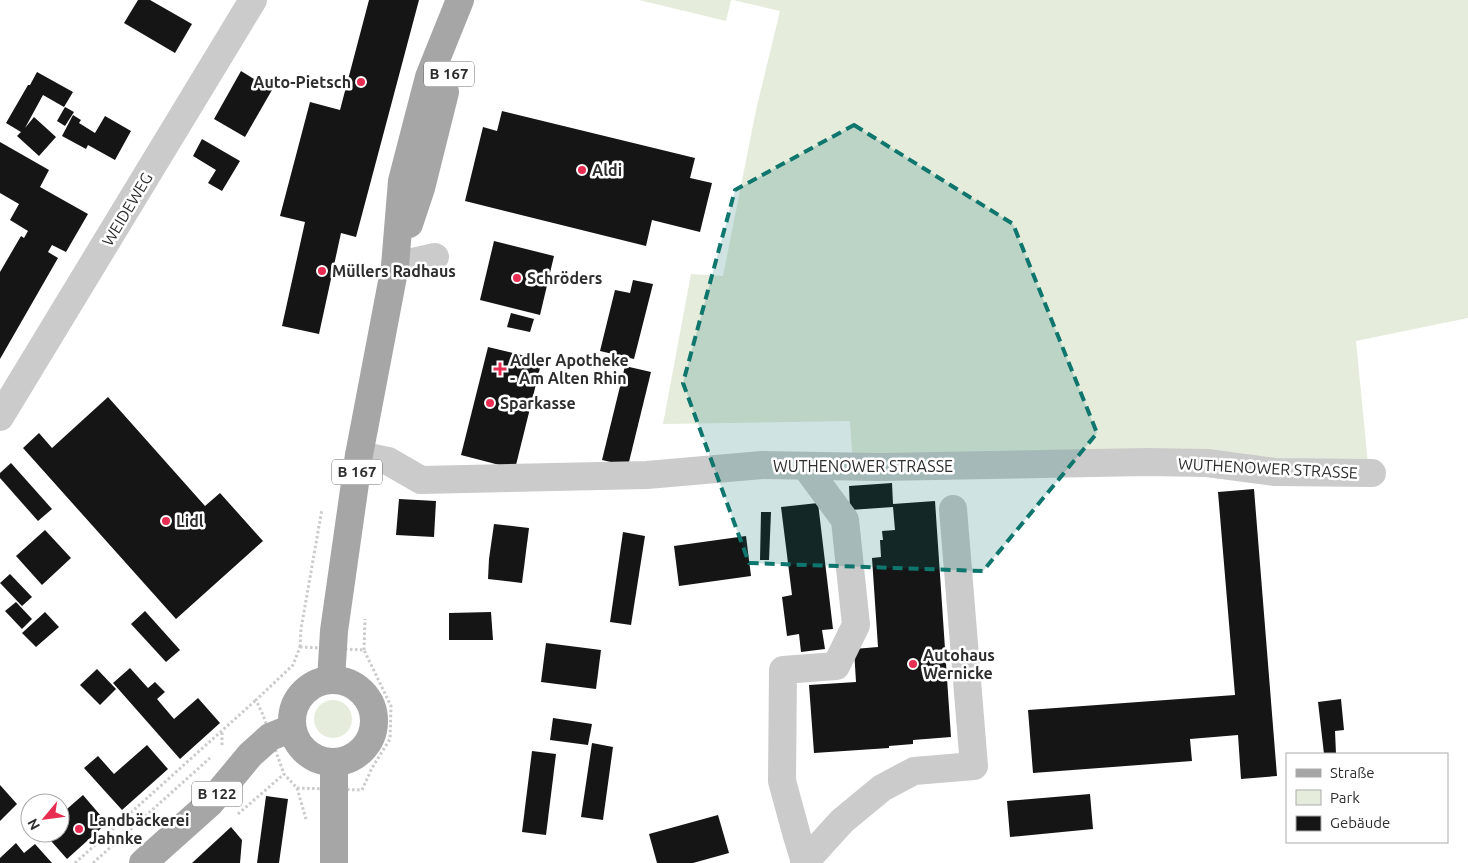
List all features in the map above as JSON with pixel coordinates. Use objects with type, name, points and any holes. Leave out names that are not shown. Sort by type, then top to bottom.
[{"type":"main road","name":"B 167","points":[[331,680],[334,631],[359,455],[395,266],[421,188],[451,68],[461,0]]},
{"type":"main road","points":[[331,680],[344,681],[355,686],[365,695],[374,719],[372,732],[366,744],[358,753],[347,759],[334,762],[320,760],[307,752],[297,741],[292,728],[291,718],[294,705],[302,693],[313,685],[331,680]]},
{"type":"main road","name":"B 122","points":[[143,863],[210,803],[250,755],[270,737],[292,728]]},
{"type":"main road","points":[[334,762],[334,863]]},
{"type":"lane","name":"WEIDEWEG","points":[[0,417],[253,0]]},
{"type":"lane","points":[[395,266],[435,257]]},
{"type":"lane","name":"WUTHENOWER STRASSE","points":[[359,455],[388,461],[421,480],[647,475],[762,465],[880,467],[1146,462],[1207,463],[1275,472],[1372,473]]},
{"type":"lane","points":[[805,862],[782,781],[783,670],[836,666],[856,625],[845,520],[806,467]]},
{"type":"lane","points":[[805,862],[842,821],[882,788],[914,771],[974,766],[953,509]]},
{"type":"path","points":[[353,790],[362,790],[372,768],[390,739],[391,706],[364,650],[365,617]]},
{"type":"path","points":[[75,863],[293,665],[300,646],[317,648]]},
{"type":"path","points":[[356,650],[364,650]]},
{"type":"path","points":[[256,700],[263,715]]},
{"type":"path","points":[[222,730],[222,747]]},
{"type":"path","points":[[93,863],[215,753]]},
{"type":"path","points":[[279,761],[284,774],[297,788],[306,819],[306,828]]},
{"type":"path","points":[[297,788],[308,789]]},
{"type":"highlighted area","points":[[854,125],[1013,224],[1097,433],[983,571],[749,563],[683,383],[735,190]]},
{"type":"green space","points":[[639,0],[731,0],[726,21]]},
{"type":"green space","points":[[733,0],[1468,0],[1468,318],[1356,341],[1369,474],[853,465],[850,421],[663,424],[691,274],[723,276],[756,110],[780,11]]},
{"type":"green space","points":[[333,700],[347,705],[352,719],[347,733],[333,738],[319,733],[314,719],[319,705]]},
{"type":"building","points":[[138,0],[150,0],[192,24],[175,53],[124,23]]},
{"type":"building","points":[[369,0],[419,0],[356,237],[341,233],[319,334],[282,326],[305,222],[280,216],[310,102],[340,110]]},
{"type":"building","points":[[241,71],[272,90],[245,137],[214,119]]},
{"type":"building","points":[[37,72],[73,92],[64,107],[43,95],[25,128],[34,117],[56,137],[39,156],[17,136],[21,132],[6,123]]},
{"type":"building","points":[[65,107],[74,112],[65,126],[57,121]]},
{"type":"building","name":"Aldi","points":[[502,111],[695,158],[690,178],[712,183],[700,232],[652,220],[646,246],[465,201],[483,127],[497,131]]},
{"type":"building","points":[[73,115],[81,120],[79,123],[95,133],[105,116],[131,131],[115,160],[88,145],[86,149],[62,136]]},
{"type":"building","points":[[202,139],[240,161],[222,191],[208,183],[216,170],[193,156]]},
{"type":"building","points":[[0,142],[49,170],[40,187],[88,214],[66,252],[52,245],[48,252],[58,258],[0,359],[0,272],[21,236],[24,238],[28,231],[10,220],[19,204],[0,193]]},
{"type":"building","name":"Schröders","points":[[494,241],[554,256],[540,315],[480,300]]},
{"type":"building","points":[[633,280],[653,284],[634,359],[600,351],[615,290],[630,293]]},
{"type":"building","points":[[511,313],[534,319],[530,332],[507,327]]},
{"type":"building","points":[[488,347],[542,360],[515,469],[461,455]]},
{"type":"building","points":[[625,366],[651,372],[628,466],[602,460]]},
{"type":"building","name":"Lidl","points":[[108,397],[205,506],[220,493],[263,541],[176,619],[23,448],[39,433],[52,448]]},
{"type":"building","points":[[11,463],[52,509],[38,521],[0,478],[0,473]]},
{"type":"building","name":"Autohaus Wernicke","points":[[892,483],[893,504],[935,501],[951,737],[913,740],[913,744],[889,746],[889,748],[814,753],[809,685],[856,682],[854,649],[878,647],[872,558],[881,557],[880,540],[883,540],[882,531],[895,530],[893,507],[850,510],[849,486]]},
{"type":"building","points":[[1254,489],[1277,776],[1241,779],[1238,735],[1190,739],[1192,761],[1033,773],[1028,710],[1235,695],[1218,492]]},
{"type":"building","points":[[399,499],[436,501],[434,537],[396,535]]},
{"type":"building","points":[[818,503],[833,629],[822,630],[825,649],[801,652],[799,634],[787,636],[782,597],[792,595],[781,507]]},
{"type":"building","points":[[761,512],[771,512],[769,560],[760,560]]},
{"type":"building","points":[[494,524],[529,528],[522,583],[488,579]]},
{"type":"building","points":[[45,530],[71,558],[42,585],[16,556]]},
{"type":"building","points":[[623,532],[645,536],[631,625],[610,622]]},
{"type":"building","points":[[746,536],[751,576],[679,586],[674,546]]},
{"type":"building","points":[[10,574],[32,597],[22,606],[0,583]]},
{"type":"building","points":[[16,602],[32,619],[22,629],[5,611]]},
{"type":"building","points":[[145,611],[180,650],[166,662],[131,624]]},
{"type":"building","points":[[45,612],[59,627],[36,647],[22,633]]},
{"type":"building","points":[[491,612],[493,640],[449,640],[449,613]]},
{"type":"building","points":[[546,643],[601,650],[596,689],[541,682]]},
{"type":"building","points":[[130,668],[148,688],[155,682],[165,692],[157,699],[174,719],[198,698],[220,723],[180,759],[113,683]]},
{"type":"building","points":[[97,669],[116,689],[100,705],[80,685]]},
{"type":"building","points":[[1341,699],[1344,730],[1335,731],[1336,753],[1324,753],[1318,702]]},
{"type":"building","points":[[553,718],[592,724],[588,745],[550,740]]},
{"type":"building","points":[[592,743],[613,747],[603,820],[581,817]]},
{"type":"building","points":[[147,745],[168,769],[122,810],[84,768],[98,756],[114,774]]},
{"type":"building","points":[[532,751],[556,754],[546,835],[522,832]]},
{"type":"building","points":[[0,785],[17,804],[0,821]]},
{"type":"building","points":[[1090,794],[1093,829],[1010,837],[1007,801]]},
{"type":"building","points":[[83,795],[107,823],[67,859],[53,843],[70,843],[70,806]]},
{"type":"building","points":[[266,796],[288,799],[279,863],[257,863]]},
{"type":"building","points":[[718,815],[729,853],[693,863],[657,863],[649,834]]},
{"type":"building","points":[[231,827],[242,840],[240,863],[192,863]]},
{"type":"building","points":[[16,843],[24,853],[35,844],[52,863],[0,863],[0,858]]},
{"type":"place","name":"Auto-Pietsch","points":[[361,82]]},
{"type":"place","name":"Aldi","points":[[582,170]]},
{"type":"place","name":"Müllers Radhaus","points":[[322,271]]},
{"type":"place","name":"Schröders","points":[[517,278]]},
{"type":"place","name":"Adler Apotheke - Am Alten Rhin","points":[[500,369]]},
{"type":"place","name":"Sparkasse","points":[[490,403]]},
{"type":"place","name":"Lidl","points":[[166,521]]},
{"type":"place","name":"Autohaus Wernicke","points":[[913,664]]},
{"type":"place","name":"Landbäckerei Jahnke","points":[[79,829]]}]
